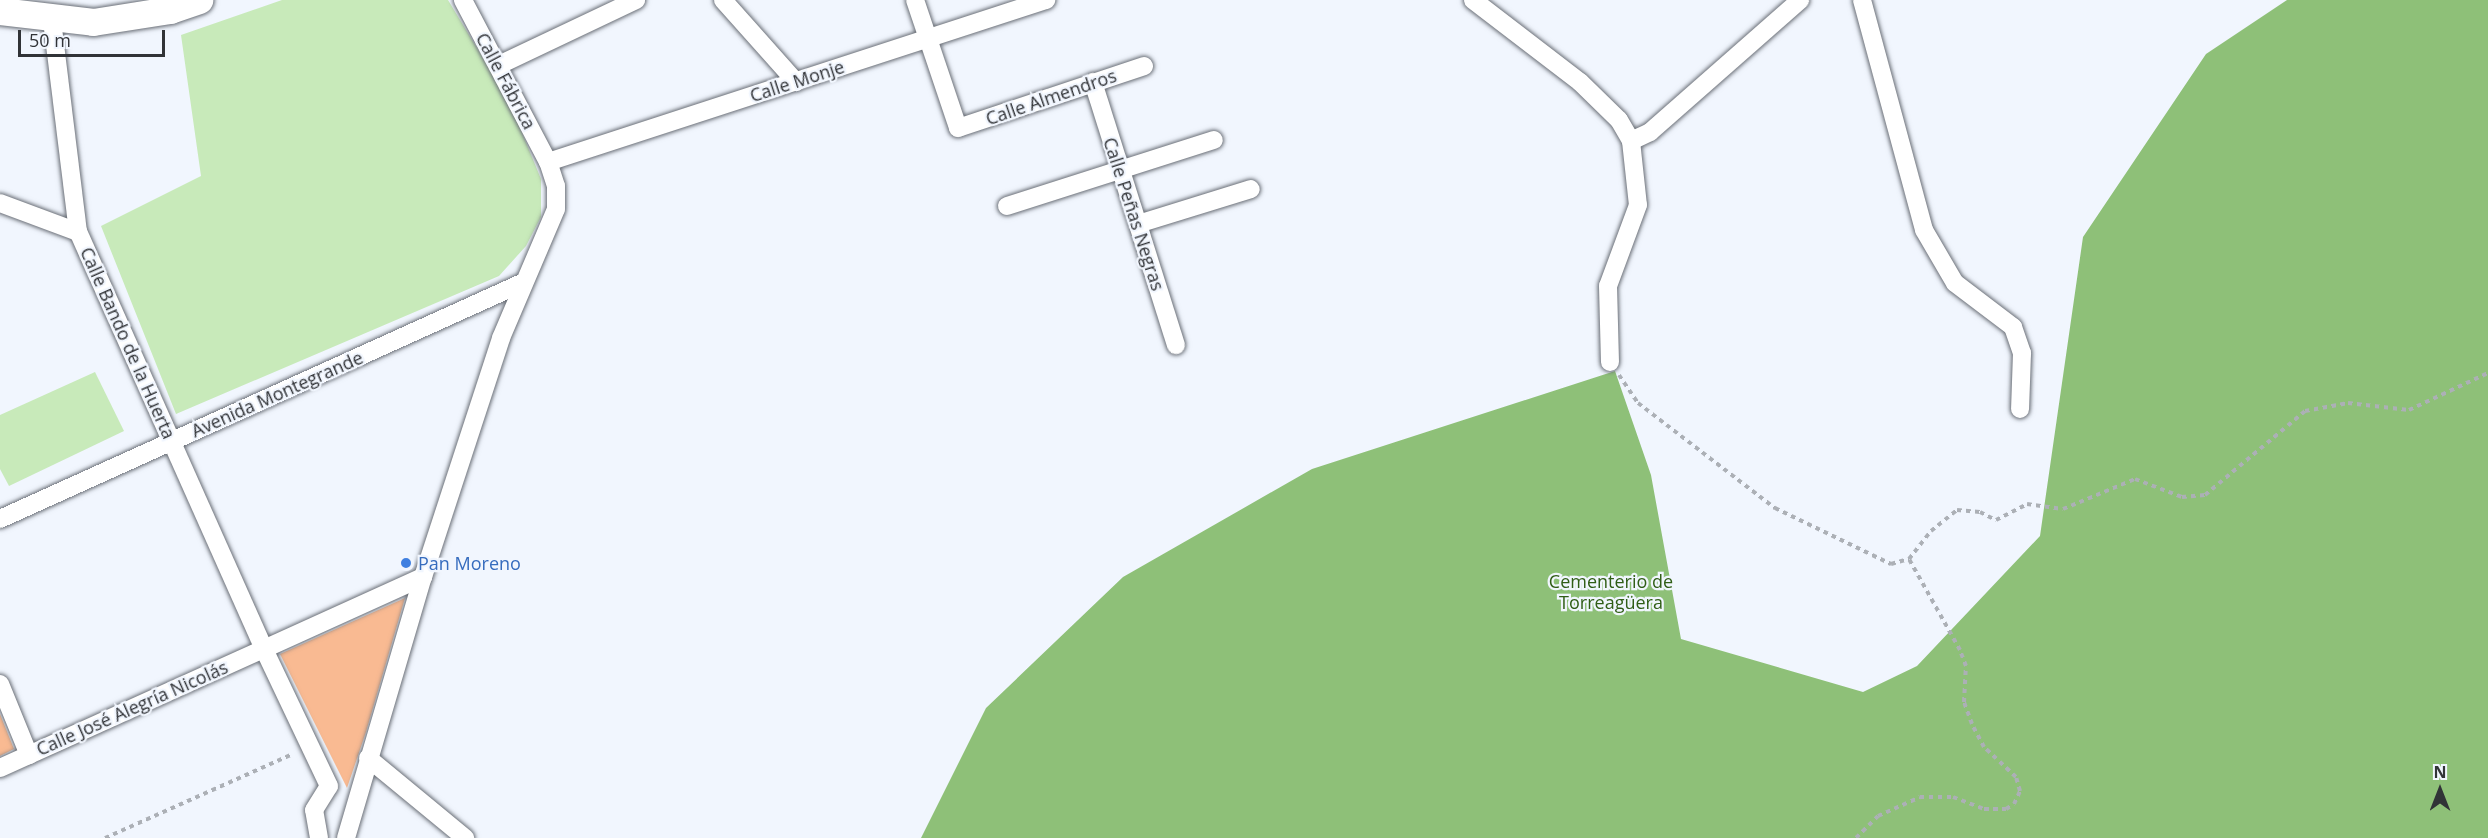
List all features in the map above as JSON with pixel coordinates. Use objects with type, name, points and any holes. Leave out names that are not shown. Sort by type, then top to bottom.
[{"type":"main road","points":[[0,11],[52,20],[130,18],[199,0]]},
{"type":"street","name":"Calle Fábrica","points":[[346,838],[423,577],[522,283],[554,217],[556,186],[548,162],[463,0]]},
{"type":"street","points":[[499,65],[636,0]]},
{"type":"street","points":[[915,0],[928,39]]},
{"type":"street","name":"Calle Monje","points":[[548,162],[1046,0]]},
{"type":"street","points":[[1473,0],[1580,82],[1619,120],[1631,141],[1638,205],[1608,286],[1610,362]]},
{"type":"street","points":[[1631,141],[1650,132],[1800,0]]},
{"type":"street","points":[[1862,0],[1924,230],[1955,284],[2013,327],[2022,353],[2020,409]]},
{"type":"street","points":[[728,1],[796,82]]},
{"type":"street","name":"Calle Bando de la Huerta","points":[[52,20],[78,232],[264,649],[328,786],[314,810],[319,838]]},
{"type":"street","name":"Calle Almendros","points":[[928,39],[958,128],[1144,66]]},
{"type":"street","name":"Calle Peñas Negras","points":[[1093,82],[1176,345]]},
{"type":"street","points":[[1007,206],[1214,140]]},
{"type":"street","points":[[1138,224],[1251,189]]},
{"type":"street","points":[[0,203],[78,232]]},
{"type":"street","name":"Avenida Montegrande","points":[[0,519],[522,283]]},
{"type":"street","name":"Calle José Alegría Nicolás","points":[[0,768],[423,577]]},
{"type":"street","points":[[0,684],[29,755]]},
{"type":"street","points":[[368,758],[465,838]]},
{"type":"path","points":[[1610,362],[1638,404],[1775,508],[1866,555],[1891,564],[1909,559],[1931,531],[1957,510],[1980,512],[1996,520],[2027,504],[2063,509],[2135,479],[2182,497],[2205,495],[2305,411],[2348,403],[2409,410],[2488,373]]},
{"type":"path","points":[[1856,838],[1878,816],[1920,797],[1953,797],[1984,809],[2006,808],[2014,804],[2020,790],[2016,777],[1984,747],[1972,724],[1964,702],[1966,666],[1960,650],[1909,559]]},
{"type":"path","points":[[105,838],[310,746]]},
{"type":"green space","points":[[282,0],[448,0],[509,101],[541,179],[541,217],[526,246],[499,276],[176,414],[101,226],[201,176],[181,35]]},
{"type":"green space","name":"Cementerio de Torreagüera","points":[[2287,0],[2488,0],[2488,838],[921,838],[986,708],[1123,577],[1312,469],[1615,371],[1651,475],[1681,639],[1863,692],[1917,666],[2040,536],[2083,237],[2206,54]]},
{"type":"green space","points":[[95,372],[124,431],[9,486],[0,469],[0,415]]},
{"type":"building","points":[[405,598],[366,732],[347,788],[280,654]]},
{"type":"building","points":[[0,714],[14,749],[0,756]]},
{"type":"place","name":"Pan Moreno","points":[[406,563]]}]
